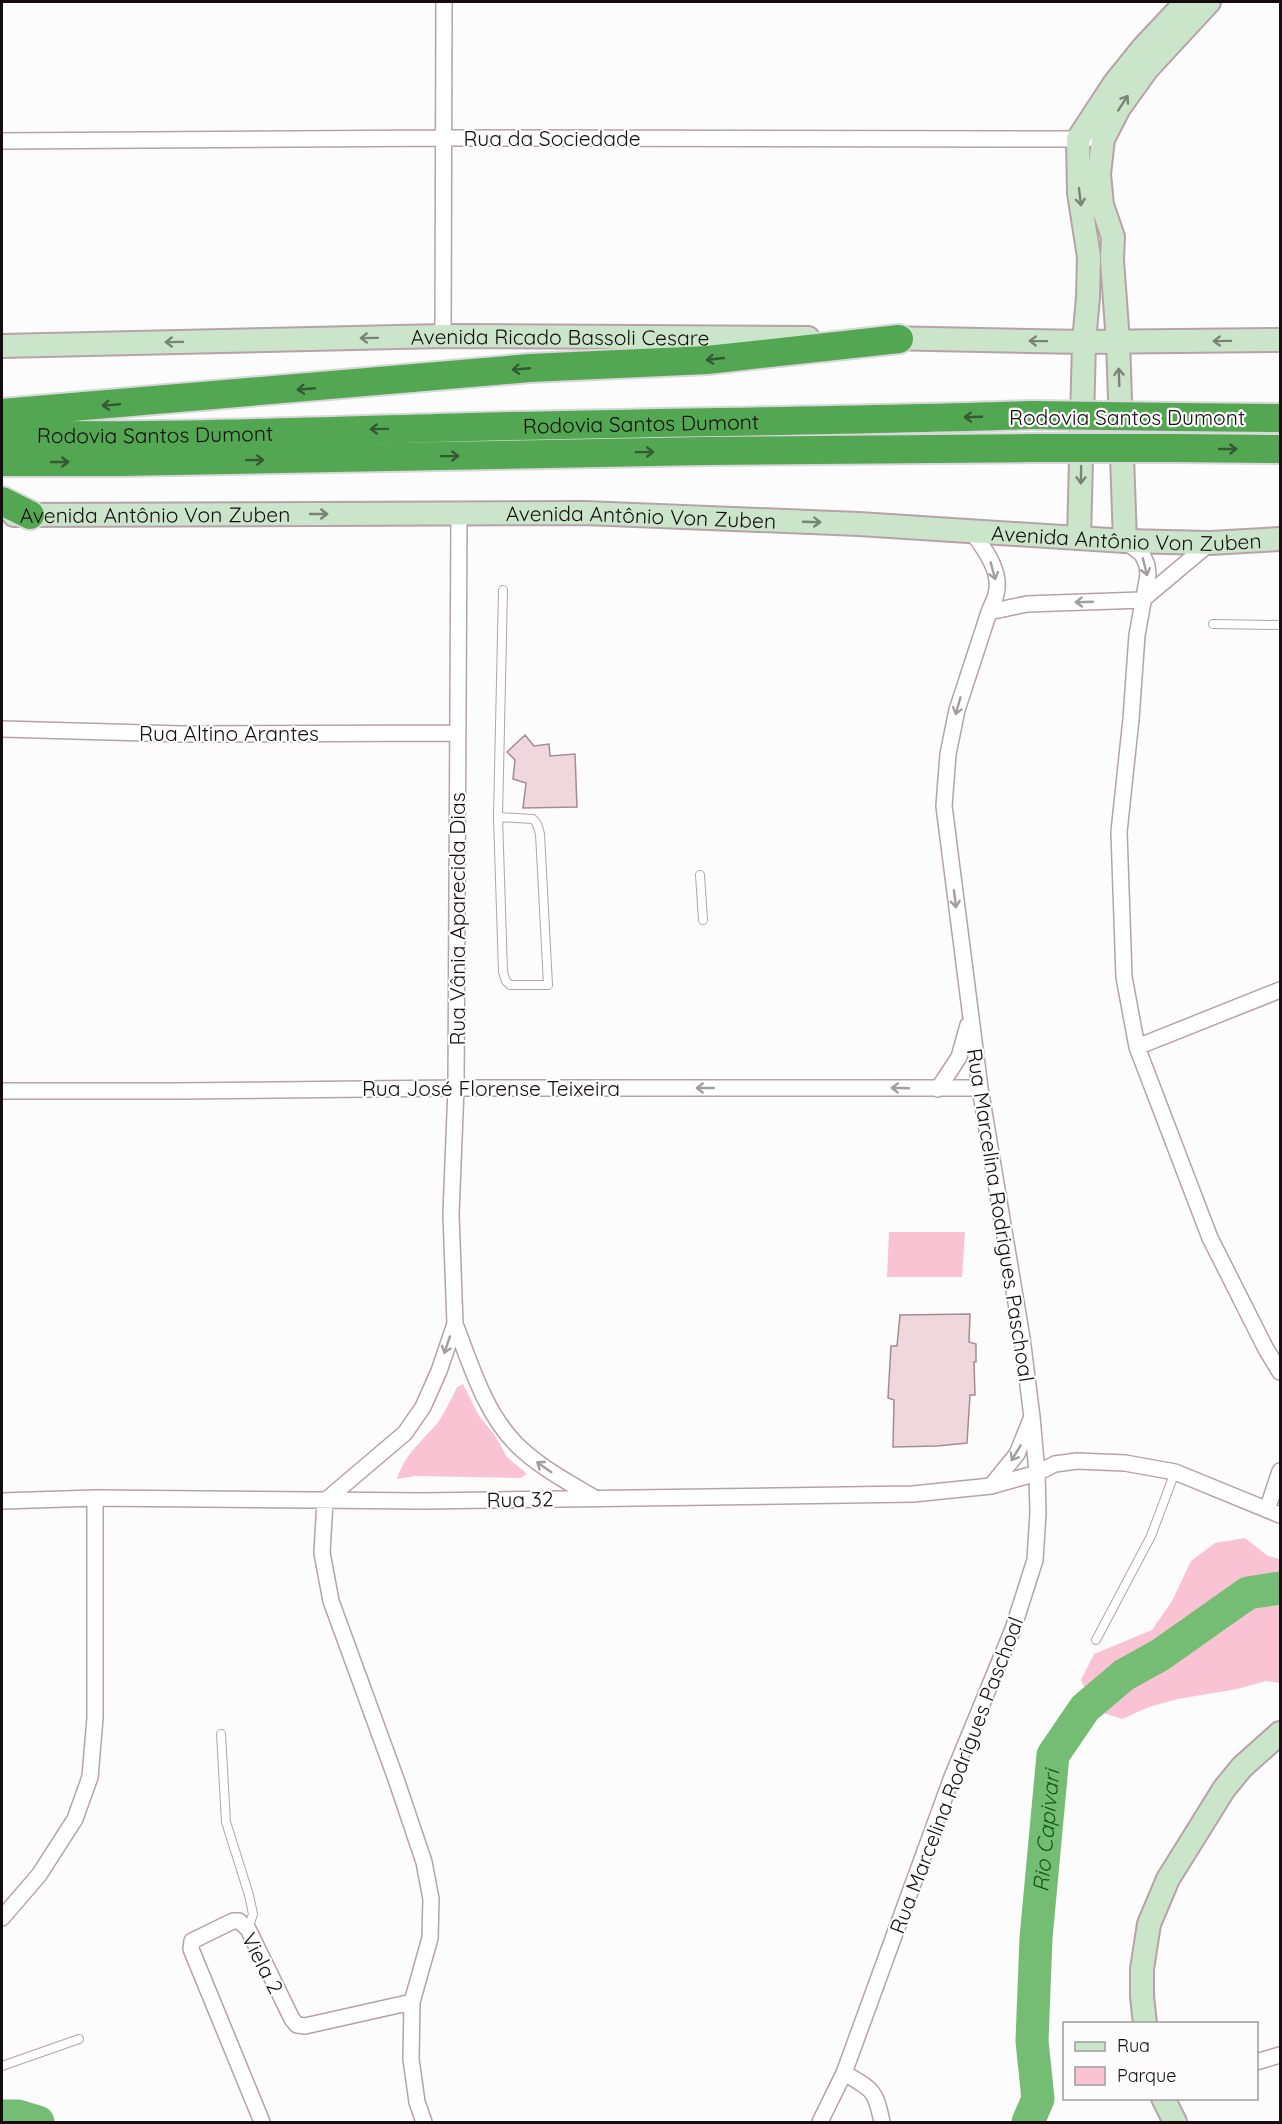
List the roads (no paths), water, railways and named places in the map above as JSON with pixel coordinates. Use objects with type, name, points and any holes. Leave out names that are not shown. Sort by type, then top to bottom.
[{"type":"highway","points":[[2,413],[530,368],[707,360],[899,339]]},
{"type":"highway","name":"Rodovia Santos Dumont","points":[[2,434],[122,434],[1031,415],[1281,418]]},
{"type":"highway","name":"Rodovia Santos Dumont","points":[[2,462],[120,462],[694,451],[1033,448],[1281,449]]},
{"type":"highway","points":[[2,501],[30,515]]},
{"type":"street","points":[[443,336],[444,2]]},
{"type":"street","points":[[1079,538],[1084,342],[1089,257],[1079,193],[1078,139],[1114,84],[1143,48],[1186,2]]},
{"type":"street","points":[[1209,2],[1147,69],[1119,108],[1103,139],[1100,174],[1102,205],[1113,237],[1112,260],[1118,342],[1125,541],[1142,554],[1148,575],[1137,635],[1119,832],[1124,977],[1137,1047],[1210,1238],[1266,1349],[1281,1372]]},
{"type":"street","name":"Rua da Sociedade","points":[[2,141],[445,138],[1103,139]]},
{"type":"street","name":"Avenida Ricado Bassoli Cesare","points":[[2,346],[443,336],[1084,342],[1281,340]]},
{"type":"street","name":"Avenida Antônio Von Zuben","points":[[2,515],[585,513],[859,524],[1125,541],[1210,543],[1281,539]]},
{"type":"street","name":"Rua Vânia Aparecida Dias","points":[[459,514],[456,1088],[451,1214],[455,1324],[491,1411],[516,1443],[542,1466],[594,1498]]},
{"type":"street","name":"Rua Marcelina Rodrigues Paschoal","points":[[820,2122],[844,2073],[952,1777],[1013,1629],[1035,1560],[1038,1513],[1032,1417],[1022,1338],[980,1088],[944,806],[948,754],[957,710],[997,593],[995,575],[989,556],[973,533]]},
{"type":"street","points":[[989,612],[1027,604],[1142,600],[1210,543]]},
{"type":"street","name":"Rua Altino Arantes","points":[[2,729],[182,734],[457,733]]},
{"type":"street","points":[[1137,1047],[1281,990]]},
{"type":"street","name":"Rua Marcelina Rodrigues Paschoal","points":[[938,1089],[959,1057],[970,1014]]},
{"type":"street","name":"Rua José Florense Teixeira","points":[[2,1091],[980,1088]]},
{"type":"street","name":"Rua Vânia Aparecida Dias","points":[[325,1501],[405,1433],[423,1407],[439,1371],[455,1324]]},
{"type":"street","name":"Rua Marcelina Rodrigues Paschoal","points":[[991,1486],[1017,1454],[1032,1417]]},
{"type":"street","name":"Rua 32","points":[[2,1501],[95,1498],[325,1501],[913,1494],[991,1486],[1037,1473],[1055,1464],[1077,1461],[1144,1465],[1175,1472],[1274,1512]]},
{"type":"street","points":[[1274,1512],[1281,1471]]},
{"type":"street","points":[[2,1918],[39,1875],[75,1819],[90,1777],[95,1718],[95,1498]]},
{"type":"street","points":[[325,1501],[322,1553],[331,1601],[424,1862],[430,1899],[430,1938],[412,2002],[411,2059],[417,2102],[424,2122]]},
{"type":"street","points":[[1145,2022],[1142,1969],[1149,1924],[1168,1879],[1224,1789],[1242,1767],[1281,1733]]},
{"type":"street","name":"Viela 2","points":[[262,2122],[190,1946],[192,1941],[233,1921],[239,1921],[248,1929],[297,2025],[305,2026],[412,2002]]},
{"type":"street","points":[[1258,2062],[1281,2055]]},
{"type":"street","points":[[844,2073],[873,2091],[882,2122]]},
{"type":"street","points":[[1164,2100],[1175,2122]]},
{"type":"lane","points":[[498,817],[533,819],[540,834],[548,985],[510,986],[503,972],[498,817],[503,590]]},
{"type":"lane","points":[[1213,624],[1281,625]]},
{"type":"lane","points":[[700,875],[703,920]]},
{"type":"lane","points":[[1095,1640],[1151,1536],[1175,1472]]},
{"type":"lane","points":[[221,1734],[226,1822],[253,1914],[248,1929]]},
{"type":"lane","points":[[2,2066],[79,2039]]},
{"type":"waterway","name":"Rio Capivari","points":[[1028,2122],[1038,2099],[1032,2041],[1036,1938],[1053,1755],[1085,1708],[1124,1675],[1160,1655],[1248,1593],[1280,1588]]},
{"type":"waterway","name":"Rio Capivari","points":[[2,2116],[18,2116],[38,2122]]}]
